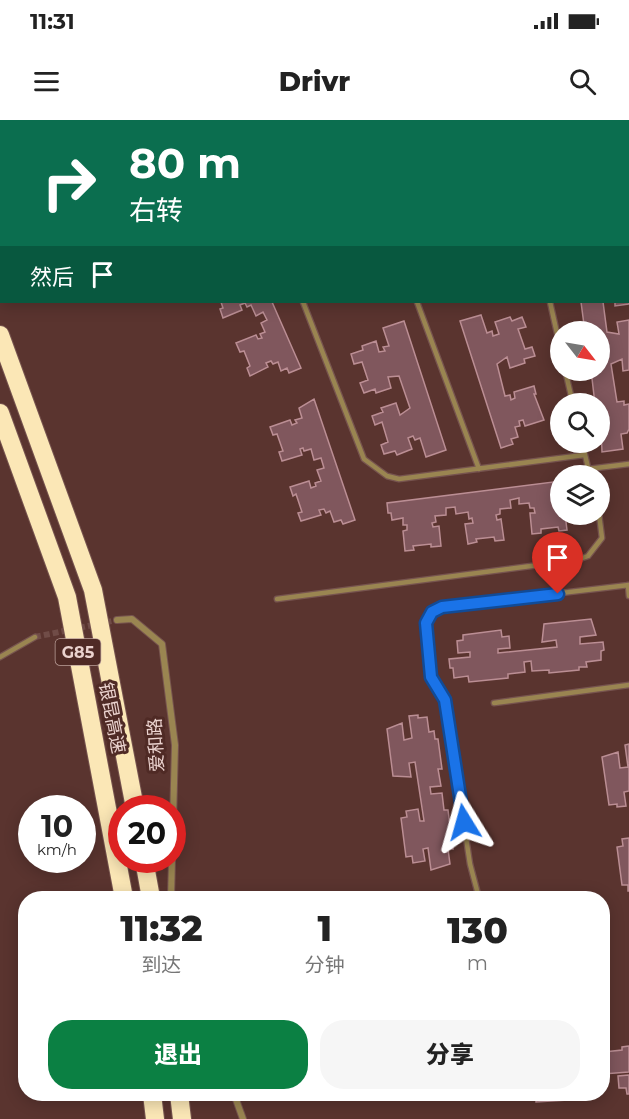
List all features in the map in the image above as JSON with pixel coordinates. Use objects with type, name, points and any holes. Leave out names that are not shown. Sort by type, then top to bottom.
[{"type":"highway","name":"银昆高速","points":[[0,334],[93,590],[132,795]]},
{"type":"highway","name":"银昆高速","points":[[0,413],[67,597],[123,891]]},
{"type":"highway","points":[[147,873],[151,891]]},
{"type":"highway","points":[[153,1101],[155,1119]]},
{"type":"highway","points":[[180,1101],[182,1119]]},
{"type":"street","name":"爱和路","points":[[117,620],[132,620],[162,644],[175,745],[171,891]]},
{"type":"street","points":[[237,1101],[243,1119]]},
{"type":"lane","points":[[303,303],[364,459],[387,476],[399,479],[584,455],[587,465]]},
{"type":"lane","points":[[417,303],[479,469]]},
{"type":"lane","points":[[550,303],[554,321]]},
{"type":"lane","points":[[610,466],[629,464]]},
{"type":"lane","points":[[277,599],[577,560],[588,556],[602,538],[600,525]]},
{"type":"lane","points":[[476,891],[470,864],[445,700],[431,677],[426,623],[432,612],[442,607],[628,585],[629,596]]},
{"type":"lane","points":[[0,657],[35,637]]},
{"type":"lane","points":[[494,703],[629,685]]},
{"type":"building","points":[[221,303],[245,303],[240,305],[242,310],[223,318],[220,309],[223,308]]},
{"type":"building","points":[[245,303],[272,303],[301,368],[289,373],[287,368],[281,371],[278,362],[273,364],[271,361],[266,363],[268,367],[250,376],[247,368],[250,366],[244,351],[240,352],[236,343],[256,335],[258,339],[262,338],[260,334],[265,332],[261,323],[267,320],[263,312],[256,316],[251,305],[247,307]]},
{"type":"building","points":[[581,303],[603,303],[606,321],[584,321]]},
{"type":"building","points":[[615,303],[629,303],[629,304],[615,306]]},
{"type":"building","points":[[481,315],[487,333],[492,331],[493,336],[499,334],[495,322],[510,317],[512,321],[522,317],[526,327],[518,329],[525,349],[532,347],[535,356],[524,359],[525,363],[510,368],[507,357],[497,364],[505,396],[510,395],[511,400],[515,398],[514,392],[534,386],[536,394],[534,394],[544,420],[525,426],[523,420],[519,421],[520,426],[515,427],[518,437],[511,439],[513,444],[501,448],[460,321]]},
{"type":"building","points":[[629,320],[629,370],[623,371],[622,359],[611,364],[617,402],[624,401],[624,405],[629,404],[629,429],[627,433],[621,434],[623,449],[610,451],[610,393],[594,393],[592,381],[610,381],[610,332],[619,334],[617,322]]},
{"type":"building","points":[[404,321],[446,450],[426,457],[420,438],[415,440],[413,436],[408,438],[412,449],[397,455],[395,451],[384,454],[381,445],[388,442],[382,422],[375,425],[372,416],[383,412],[381,408],[396,403],[400,415],[410,408],[399,376],[388,377],[391,388],[376,393],[375,389],[364,393],[360,383],[368,380],[362,362],[354,364],[351,354],[363,350],[362,346],[376,341],[379,352],[385,351],[383,347],[389,346],[383,328]]},
{"type":"building","points":[[314,399],[355,520],[343,524],[341,520],[334,522],[330,511],[326,513],[324,509],[319,510],[321,515],[301,521],[298,513],[302,512],[296,494],[293,496],[290,487],[309,481],[311,488],[316,486],[315,483],[321,481],[317,470],[324,468],[321,458],[314,460],[311,449],[304,451],[303,448],[300,449],[302,455],[282,461],[279,452],[283,451],[277,434],[273,435],[270,427],[290,420],[292,425],[297,423],[295,420],[302,418],[299,408]]},
{"type":"building","points":[[550,482],[550,525],[566,525],[567,530],[559,531],[558,527],[541,529],[541,533],[532,534],[530,513],[535,513],[534,508],[530,508],[529,503],[519,504],[519,498],[510,500],[511,508],[500,509],[500,514],[496,515],[497,520],[501,519],[504,540],[495,541],[494,537],[476,539],[477,542],[468,544],[465,524],[473,523],[472,518],[469,519],[468,512],[456,514],[455,507],[446,508],[446,515],[435,516],[436,522],[432,523],[433,527],[439,526],[441,546],[431,547],[431,544],[413,546],[414,550],[405,551],[403,531],[407,530],[407,525],[403,525],[403,518],[392,520],[391,513],[388,513],[387,503]]},
{"type":"building","points":[[591,619],[596,635],[580,637],[580,644],[603,642],[604,650],[601,651],[601,660],[586,662],[587,667],[579,667],[579,670],[549,673],[549,670],[532,671],[531,661],[524,662],[525,672],[508,674],[508,678],[469,682],[468,676],[454,678],[453,668],[450,668],[449,659],[470,657],[470,652],[458,653],[457,641],[463,640],[463,635],[501,630],[502,637],[509,636],[510,648],[498,649],[498,653],[557,647],[556,640],[542,642],[544,624]]},
{"type":"building","points":[[418,715],[418,718],[427,717],[429,732],[434,731],[435,739],[438,739],[442,769],[438,769],[441,786],[430,787],[431,794],[442,793],[444,810],[448,810],[453,849],[448,849],[450,864],[431,870],[428,848],[423,849],[425,861],[413,863],[412,856],[406,857],[401,818],[407,817],[406,811],[418,809],[420,821],[424,821],[415,762],[409,763],[411,777],[393,776],[387,729],[402,723],[404,740],[412,738],[409,716]]},
{"type":"building","points":[[629,744],[629,791],[624,792],[626,806],[609,805],[602,757],[618,752],[620,768],[628,767],[625,745]]},
{"type":"building","points":[[629,838],[628,891],[628,885],[622,885],[617,847],[623,846],[622,839]]},
{"type":"building","points":[[629,1046],[629,1072],[610,1073],[610,1051],[622,1050],[622,1047]]},
{"type":"building","points":[[629,1075],[629,1094],[627,1094],[626,1088],[619,1088],[618,1076]]},
{"type":"tunnel","points":[[35,637],[117,620]]},
{"type":"route","points":[[464,822],[445,700],[431,677],[426,623],[432,612],[442,607],[558,594]]}]
